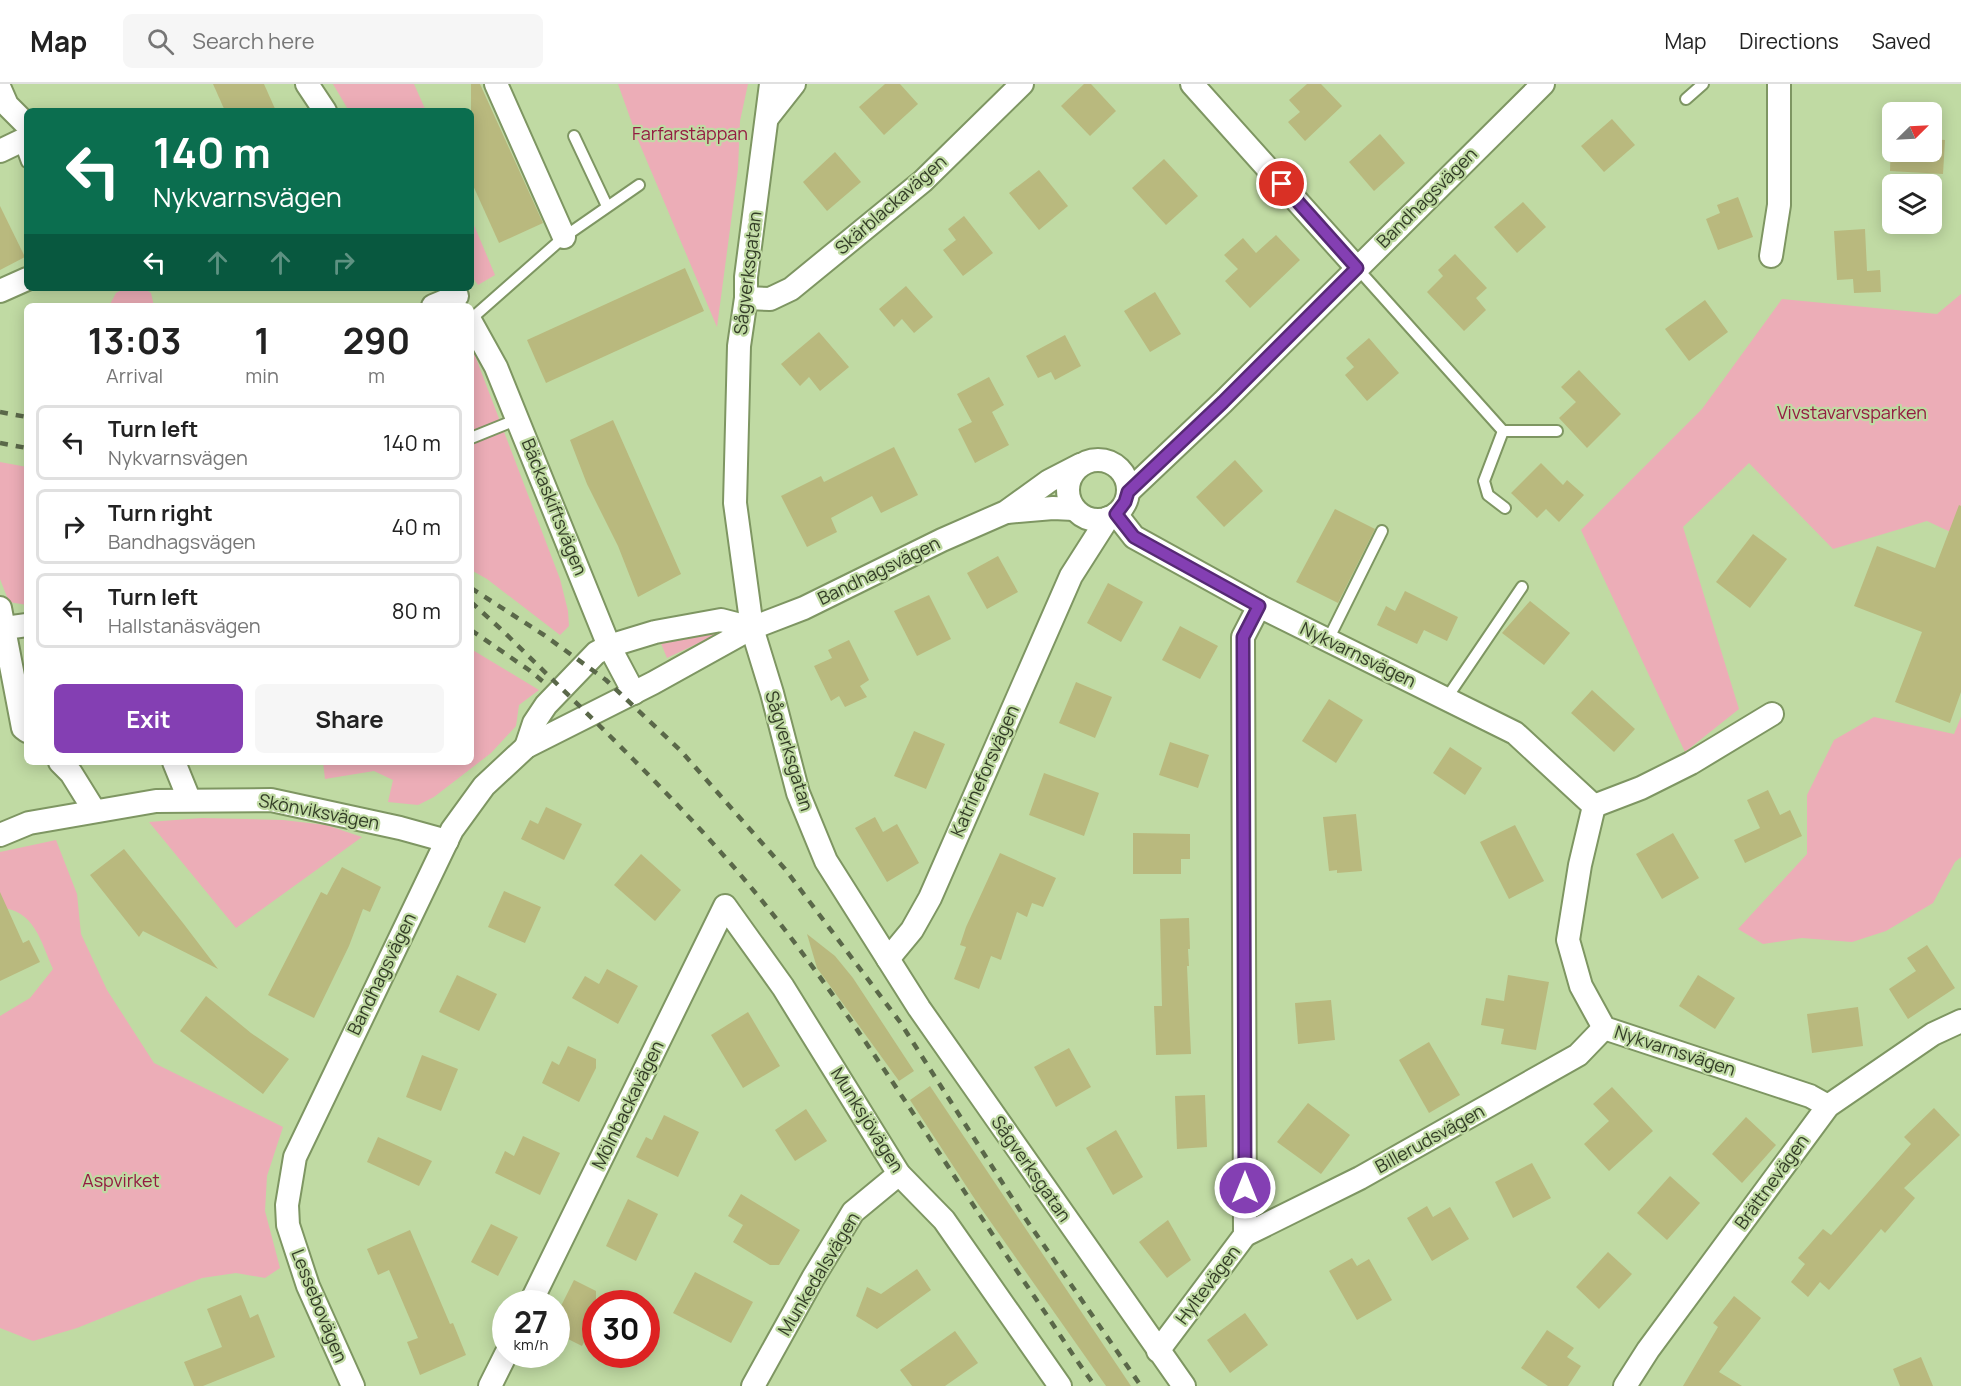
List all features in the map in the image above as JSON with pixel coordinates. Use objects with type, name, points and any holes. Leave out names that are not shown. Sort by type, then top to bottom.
[{"type":"street","points":[[308,84],[324,108]]},
{"type":"street","points":[[496,84],[564,237]]},
{"type":"street","name":"Sågverksgatan","points":[[771,84],[739,346],[735,503],[752,628],[772,693],[798,793],[826,861],[888,959],[933,1028],[1184,1386]]},
{"type":"street","points":[[768,117],[794,84]]},
{"type":"street","name":"Skärblackavägen","points":[[746,298],[770,299],[791,289],[923,181],[1022,84]]},
{"type":"street","points":[[1192,84],[1357,268]]},
{"type":"street","name":"Bandhagsvägen","points":[[1006,512],[1053,508],[1077,511],[1088,518],[1112,516],[1125,502],[1128,492],[1156,463],[1223,402],[1543,84]]},
{"type":"street","points":[[1771,256],[1779,205],[1779,84]]},
{"type":"street","points":[[0,89],[24,139]]},
{"type":"street","points":[[0,151],[24,141]]},
{"type":"street","points":[[0,291],[24,280]]},
{"type":"street","points":[[441,303],[457,297]]},
{"type":"street","name":"Bäckaskiftsvägen","points":[[474,326],[496,367],[518,419],[609,646],[634,693]]},
{"type":"street","name":"Bandhagsvägen","points":[[288,1225],[287,1205],[295,1157],[452,830],[484,786],[526,747],[634,693],[752,628],[804,608],[942,540],[1006,512],[1049,482],[1089,460],[1103,460],[1111,463],[1156,463]]},
{"type":"street","points":[[1111,463],[1123,474],[1128,492]]},
{"type":"street","points":[[1077,511],[1069,499],[1067,490],[1072,473],[1080,465]]},
{"type":"street","name":"Katrineforsvägen","points":[[1071,576],[1077,538],[1077,511]]},
{"type":"street","name":"Katrineforsvägen","points":[[888,959],[912,930],[930,898],[1071,576],[1112,516]]},
{"type":"street","name":"Nykvarnsvägen","points":[[1112,516],[1134,537],[1259,606],[1515,733],[1594,806],[1580,865],[1568,940],[1581,986],[1604,1028],[1810,1096],[1828,1106]]},
{"type":"street","name":"Hyltevägen","points":[[1158,1351],[1245,1235],[1243,637],[1259,606]]},
{"type":"street","points":[[24,624],[2,618],[24,729]]},
{"type":"street","name":"Bandhagsvägen","points":[[526,747],[534,723],[546,705],[596,653],[609,646],[655,632],[721,620],[752,628]]},
{"type":"street","points":[[1594,806],[1641,788],[1691,763],[1772,714]]},
{"type":"street","points":[[63,765],[71,773],[94,810]]},
{"type":"street","points":[[175,765],[189,800]]},
{"type":"street","name":"Skönviksvägen","points":[[0,835],[29,823],[156,801],[270,800],[447,841]]},
{"type":"street","name":"Munksjövägen","points":[[725,906],[783,987],[899,1174],[944,1220],[1060,1386]]},
{"type":"street","name":"Mölnbackavägen","points":[[537,1290],[725,906]]},
{"type":"street","name":"Brättnevägen","points":[[1625,1386],[1648,1350],[1828,1106],[1933,1034],[1961,1021]]},
{"type":"street","name":"Billerudsvägen","points":[[1245,1235],[1360,1178],[1578,1055],[1604,1028]]},
{"type":"street","name":"Munkedalsvägen","points":[[753,1386],[853,1212],[899,1174]]},
{"type":"street","name":"Lessebovägen","points":[[288,1225],[308,1286],[353,1386]]},
{"type":"street","points":[[490,1386],[499,1368]]},
{"type":"lane","points":[[1686,99],[1703,84]]},
{"type":"lane","points":[[574,136],[607,206]]},
{"type":"lane","points":[[474,317],[564,237],[639,185]]},
{"type":"lane","points":[[1357,268],[1503,431],[1557,431]]},
{"type":"lane","points":[[474,437],[518,419]]},
{"type":"lane","points":[[1503,431],[1484,481],[1488,495],[1505,508]]},
{"type":"lane","points":[[1328,640],[1382,531]]},
{"type":"lane","points":[[1446,699],[1522,587]]},
{"type":"green space","points":[[333,84],[414,84],[425,108],[347,108]]},
{"type":"green space","name":"Farfarstäppan","points":[[618,84],[748,84],[740,121],[738,169],[717,327],[638,140]]},
{"type":"green space","points":[[474,225],[495,275],[478,285],[474,279]]},
{"type":"green space","points":[[148,291],[153,303],[111,303],[116,293]]},
{"type":"green space","name":"Vivstavarvsparken","points":[[1961,294],[1961,537],[1927,521],[1833,549],[1749,463],[1683,527],[1739,709],[1685,752],[1581,530],[1702,409],[1782,299],[1937,314]]},
{"type":"green space","points":[[474,353],[560,579],[568,611],[569,626],[560,635],[487,579],[474,572]]},
{"type":"green space","points":[[0,462],[24,466],[24,604],[9,602],[0,579]]},
{"type":"green space","points":[[726,630],[667,658],[660,641]]},
{"type":"green space","points":[[474,651],[539,690],[519,705],[516,726],[491,753],[434,797],[418,805],[388,802],[393,780],[374,771],[325,779],[323,765],[474,765]]},
{"type":"green space","points":[[1874,717],[1954,734],[1961,717],[1961,857],[1955,862],[1933,903],[1886,931],[1852,942],[1802,938],[1763,944],[1738,929],[1807,854],[1807,795],[1834,740]]},
{"type":"green space","points":[[202,818],[283,820],[326,825],[362,837],[236,928],[149,822]]},
{"type":"green space","name":"Aspvirket","points":[[56,840],[77,894],[81,934],[107,990],[154,1063],[283,1127],[267,1176],[265,1211],[280,1268],[265,1278],[236,1273],[202,1278],[77,1328],[33,1341],[0,1328],[0,1016],[30,998],[53,969],[40,938],[29,921],[21,914],[0,908],[0,852]]},
{"type":"building","points":[[213,84],[264,84],[275,108],[224,108]]},
{"type":"building","points":[[471,84],[480,84],[543,223],[499,243],[474,188],[474,108],[471,108]]},
{"type":"building","points":[[885,84],[900,84],[918,104],[884,135],[859,107]]},
{"type":"building","points":[[1084,84],[1091,84],[1116,111],[1090,136],[1061,106]]},
{"type":"building","points":[[1307,84],[1321,84],[1342,106],[1305,141],[1288,122],[1300,112],[1289,100]]},
{"type":"building","points":[[1612,119],[1635,145],[1604,172],[1581,146]]},
{"type":"building","points":[[1380,134],[1405,163],[1374,191],[1349,162]]},
{"type":"building","points":[[1942,140],[1945,140],[1943,174],[1890,171],[1890,162],[1942,162]]},
{"type":"building","points":[[835,152],[861,182],[827,211],[803,182]]},
{"type":"building","points":[[1164,159],[1198,196],[1166,225],[1132,188]]},
{"type":"building","points":[[1039,170],[1068,206],[1039,230],[1009,193]]},
{"type":"building","points":[[1738,197],[1753,237],[1718,250],[1706,219],[1720,213],[1717,205]]},
{"type":"building","points":[[1523,202],[1546,227],[1517,253],[1494,227]]},
{"type":"building","points":[[0,206],[24,258],[0,270]]},
{"type":"building","points":[[964,216],[993,253],[963,276],[943,250],[956,240],[948,229]]},
{"type":"building","points":[[1865,229],[1867,271],[1880,270],[1881,292],[1854,293],[1853,279],[1837,280],[1834,231]]},
{"type":"building","points":[[1276,235],[1300,260],[1250,308],[1225,281],[1238,269],[1224,255],[1243,238],[1256,253]]},
{"type":"building","points":[[1455,254],[1487,288],[1476,298],[1486,310],[1464,331],[1427,292],[1443,276],[1438,270]]},
{"type":"building","points":[[685,268],[704,311],[546,383],[527,340]]},
{"type":"building","points":[[906,286],[933,317],[914,333],[902,319],[894,327],[879,309]]},
{"type":"building","points":[[1155,292],[1181,334],[1150,352],[1124,311]]},
{"type":"building","points":[[1705,300],[1728,332],[1689,361],[1665,329]]},
{"type":"building","points":[[819,332],[849,367],[820,391],[809,377],[800,386],[781,364]]},
{"type":"building","points":[[1065,335],[1081,366],[1055,380],[1051,372],[1038,378],[1026,356]]},
{"type":"building","points":[[1369,338],[1399,373],[1367,401],[1345,375],[1354,367],[1346,358]]},
{"type":"building","points":[[1579,370],[1621,414],[1587,448],[1559,418],[1576,402],[1561,387]]},
{"type":"building","points":[[989,377],[1004,405],[992,412],[1009,445],[975,463],[958,429],[972,422],[957,394]]},
{"type":"building","points":[[613,420],[681,574],[638,597],[618,546],[587,484],[570,440]]},
{"type":"building","points":[[894,447],[918,495],[881,513],[872,496],[831,518],[837,532],[807,547],[781,496],[821,476],[824,482]]},
{"type":"building","points":[[1235,460],[1263,491],[1224,527],[1196,497]]},
{"type":"building","points":[[1541,463],[1563,485],[1567,480],[1584,495],[1559,522],[1546,509],[1537,518],[1511,493]]},
{"type":"building","points":[[1959,505],[1961,506],[1961,692],[1950,723],[1895,702],[1922,632],[1854,606],[1877,546],[1935,568]]},
{"type":"building","points":[[1335,509],[1375,529],[1338,603],[1296,582]]},
{"type":"building","points":[[1753,534],[1787,559],[1750,608],[1716,582]]},
{"type":"building","points":[[998,556],[1018,592],[987,609],[967,573]]},
{"type":"building","points":[[1108,583],[1143,602],[1121,642],[1087,623]]},
{"type":"building","points":[[1405,591],[1458,617],[1447,641],[1424,630],[1417,644],[1377,625],[1386,606],[1395,611]]},
{"type":"building","points":[[929,595],[951,639],[917,656],[894,611]]},
{"type":"building","points":[[1530,601],[1570,633],[1544,665],[1502,633]]},
{"type":"building","points":[[1180,626],[1218,646],[1200,679],[1162,660]]},
{"type":"building","points":[[849,640],[869,680],[860,686],[867,697],[845,707],[839,696],[831,701],[814,666],[832,658],[828,650]]},
{"type":"building","points":[[1076,682],[1112,697],[1095,738],[1059,723]]},
{"type":"building","points":[[1592,690],[1635,729],[1614,752],[1571,713]]},
{"type":"building","points":[[1329,699],[1363,720],[1336,763],[1302,741]]},
{"type":"building","points":[[914,731],[945,744],[926,789],[894,776]]},
{"type":"building","points":[[1170,742],[1209,755],[1198,788],[1159,775]]},
{"type":"building","points":[[1450,747],[1482,768],[1465,795],[1433,773]]},
{"type":"building","points":[[1044,773],[1099,793],[1084,836],[1029,815]]},
{"type":"building","points":[[1768,790],[1780,815],[1790,810],[1802,836],[1745,863],[1734,840],[1760,828],[1747,800]]},
{"type":"building","points":[[546,807],[582,824],[564,860],[521,839],[530,820],[538,824]]},
{"type":"building","points":[[1356,814],[1362,871],[1337,873],[1337,870],[1329,871],[1323,817]]},
{"type":"building","points":[[875,817],[883,832],[897,824],[919,863],[887,882],[855,828]]},
{"type":"building","points":[[1515,825],[1544,881],[1509,899],[1480,842]]},
{"type":"building","points":[[1133,833],[1190,834],[1190,859],[1181,859],[1181,874],[1133,874]]},
{"type":"building","points":[[1673,833],[1699,878],[1662,899],[1636,854]]},
{"type":"building","points":[[124,849],[218,969],[143,931],[139,937],[90,875]]},
{"type":"building","points":[[1000,853],[1056,878],[1043,907],[1032,903],[1027,917],[1017,912],[1001,960],[991,956],[979,989],[954,979],[966,947],[960,945],[966,927]]},
{"type":"building","points":[[641,854],[681,890],[655,921],[614,885]]},
{"type":"building","points":[[342,867],[381,887],[370,912],[363,909],[349,946],[314,1018],[268,995],[321,892],[327,895]]},
{"type":"building","points":[[504,891],[541,907],[525,943],[488,927]]},
{"type":"building","points":[[0,892],[23,943],[29,940],[40,962],[0,981]]},
{"type":"building","points":[[1189,918],[1190,949],[1188,949],[1189,966],[1187,966],[1191,1054],[1156,1055],[1154,1006],[1162,1006],[1160,919]]},
{"type":"building","points":[[807,934],[835,956],[853,978],[914,1071],[899,1081],[817,968]]},
{"type":"building","points":[[1927,945],[1955,988],[1908,1019],[1889,989],[1916,971],[1907,958]]},
{"type":"building","points":[[607,969],[638,986],[618,1024],[572,998],[585,976],[599,984]]},
{"type":"building","points":[[457,975],[497,994],[479,1031],[439,1012]]},
{"type":"building","points":[[1508,975],[1549,982],[1536,1050],[1501,1044],[1504,1029],[1481,1025],[1486,998],[1504,1001]]},
{"type":"building","points":[[1698,975],[1735,998],[1715,1029],[1679,1006]]},
{"type":"building","points":[[206,996],[251,1033],[289,1059],[263,1094],[180,1031]]},
{"type":"building","points":[[1331,1000],[1335,1040],[1298,1044],[1295,1003]]},
{"type":"building","points":[[1858,1007],[1863,1046],[1812,1053],[1807,1014]]},
{"type":"building","points":[[748,1012],[780,1066],[743,1088],[711,1035]]},
{"type":"building","points":[[1429,1042],[1460,1095],[1429,1113],[1399,1060]]},
{"type":"building","points":[[568,1046],[596,1059],[596,1068],[579,1102],[542,1083],[552,1061],[559,1065]]},
{"type":"building","points":[[1069,1048],[1091,1087],[1056,1107],[1034,1067]]},
{"type":"building","points":[[422,1055],[458,1069],[441,1111],[406,1097]]},
{"type":"building","points":[[930,1086],[1131,1386],[1106,1386],[978,1204],[910,1100]]},
{"type":"building","points":[[1612,1087],[1653,1131],[1609,1171],[1584,1144],[1609,1121],[1593,1104]]},
{"type":"building","points":[[1205,1095],[1207,1147],[1177,1149],[1175,1096]]},
{"type":"building","points":[[1308,1103],[1350,1135],[1321,1174],[1277,1142]]},
{"type":"building","points":[[1934,1108],[1960,1135],[1904,1188],[1915,1198],[1885,1233],[1881,1229],[1829,1290],[1820,1282],[1808,1297],[1791,1282],[1805,1264],[1798,1258],[1823,1229],[1831,1235],[1911,1144],[1904,1137]]},
{"type":"building","points":[[806,1109],[827,1141],[795,1161],[775,1130]]},
{"type":"building","points":[[664,1115],[699,1132],[678,1177],[636,1157],[646,1137],[652,1140]]},
{"type":"building","points":[[1746,1117],[1776,1145],[1742,1183],[1712,1154]]},
{"type":"building","points":[[1116,1130],[1143,1177],[1113,1195],[1086,1148]]},
{"type":"building","points":[[523,1136],[560,1153],[540,1195],[495,1173],[505,1151],[514,1156]]},
{"type":"building","points":[[378,1137],[432,1161],[419,1186],[367,1162]]},
{"type":"building","points":[[1532,1163],[1551,1198],[1513,1218],[1495,1182]]},
{"type":"building","points":[[1670,1176],[1700,1203],[1667,1240],[1637,1213]]},
{"type":"building","points":[[741,1194],[800,1230],[779,1265],[770,1265],[733,1242],[743,1225],[728,1216]]},
{"type":"building","points":[[628,1199],[658,1214],[636,1261],[606,1246]]},
{"type":"building","points":[[1427,1206],[1433,1217],[1450,1207],[1469,1239],[1432,1261],[1407,1218]]},
{"type":"building","points":[[1168,1220],[1191,1260],[1167,1278],[1139,1242]]},
{"type":"building","points":[[491,1224],[518,1237],[498,1276],[471,1262]]},
{"type":"building","points":[[410,1230],[450,1324],[453,1323],[466,1355],[420,1375],[407,1342],[418,1338],[389,1270],[378,1275],[367,1249]]},
{"type":"building","points":[[1608,1252],[1632,1274],[1599,1309],[1576,1287]]},
{"type":"building","points":[[1352,1258],[1357,1266],[1369,1259],[1392,1300],[1357,1320],[1329,1271]]},
{"type":"building","points":[[917,1269],[931,1290],[877,1329],[856,1316],[867,1287],[881,1294]]},
{"type":"building","points":[[695,1272],[753,1302],[731,1343],[673,1313]]},
{"type":"building","points":[[574,1280],[594,1290],[582,1290],[582,1346],[570,1340],[569,1290]]},
{"type":"building","points":[[241,1295],[250,1318],[258,1314],[275,1357],[203,1386],[194,1386],[184,1362],[222,1347],[207,1309]]},
{"type":"building","points":[[1734,1296],[1761,1318],[1719,1372],[1742,1386],[1683,1386],[1718,1327],[1713,1323]]},
{"type":"building","points":[[1245,1313],[1268,1345],[1230,1373],[1207,1340]]},
{"type":"building","points":[[1547,1330],[1574,1348],[1567,1357],[1581,1366],[1568,1386],[1548,1386],[1521,1368]]},
{"type":"building","points":[[955,1331],[978,1363],[945,1386],[912,1386],[900,1370]]},
{"type":"building","points":[[1921,1357],[1933,1386],[1900,1386],[1893,1369]]},
{"type":"railway","points":[[0,412],[24,416]]},
{"type":"railway","points":[[0,443],[24,447]]},
{"type":"railway","points":[[474,590],[544,635],[606,680],[681,751],[785,869],[900,1022],[1023,1215],[1141,1386]]},
{"type":"railway","points":[[474,605],[613,739],[685,813],[720,851],[785,930],[851,1021],[1095,1386]]},
{"type":"railway","points":[[474,632],[546,684]]},
{"type":"route","points":[[1245,1188],[1243,637],[1259,606],[1134,537],[1116,514],[1125,502],[1128,492],[1156,463],[1223,402],[1357,268],[1282,184]]}]
